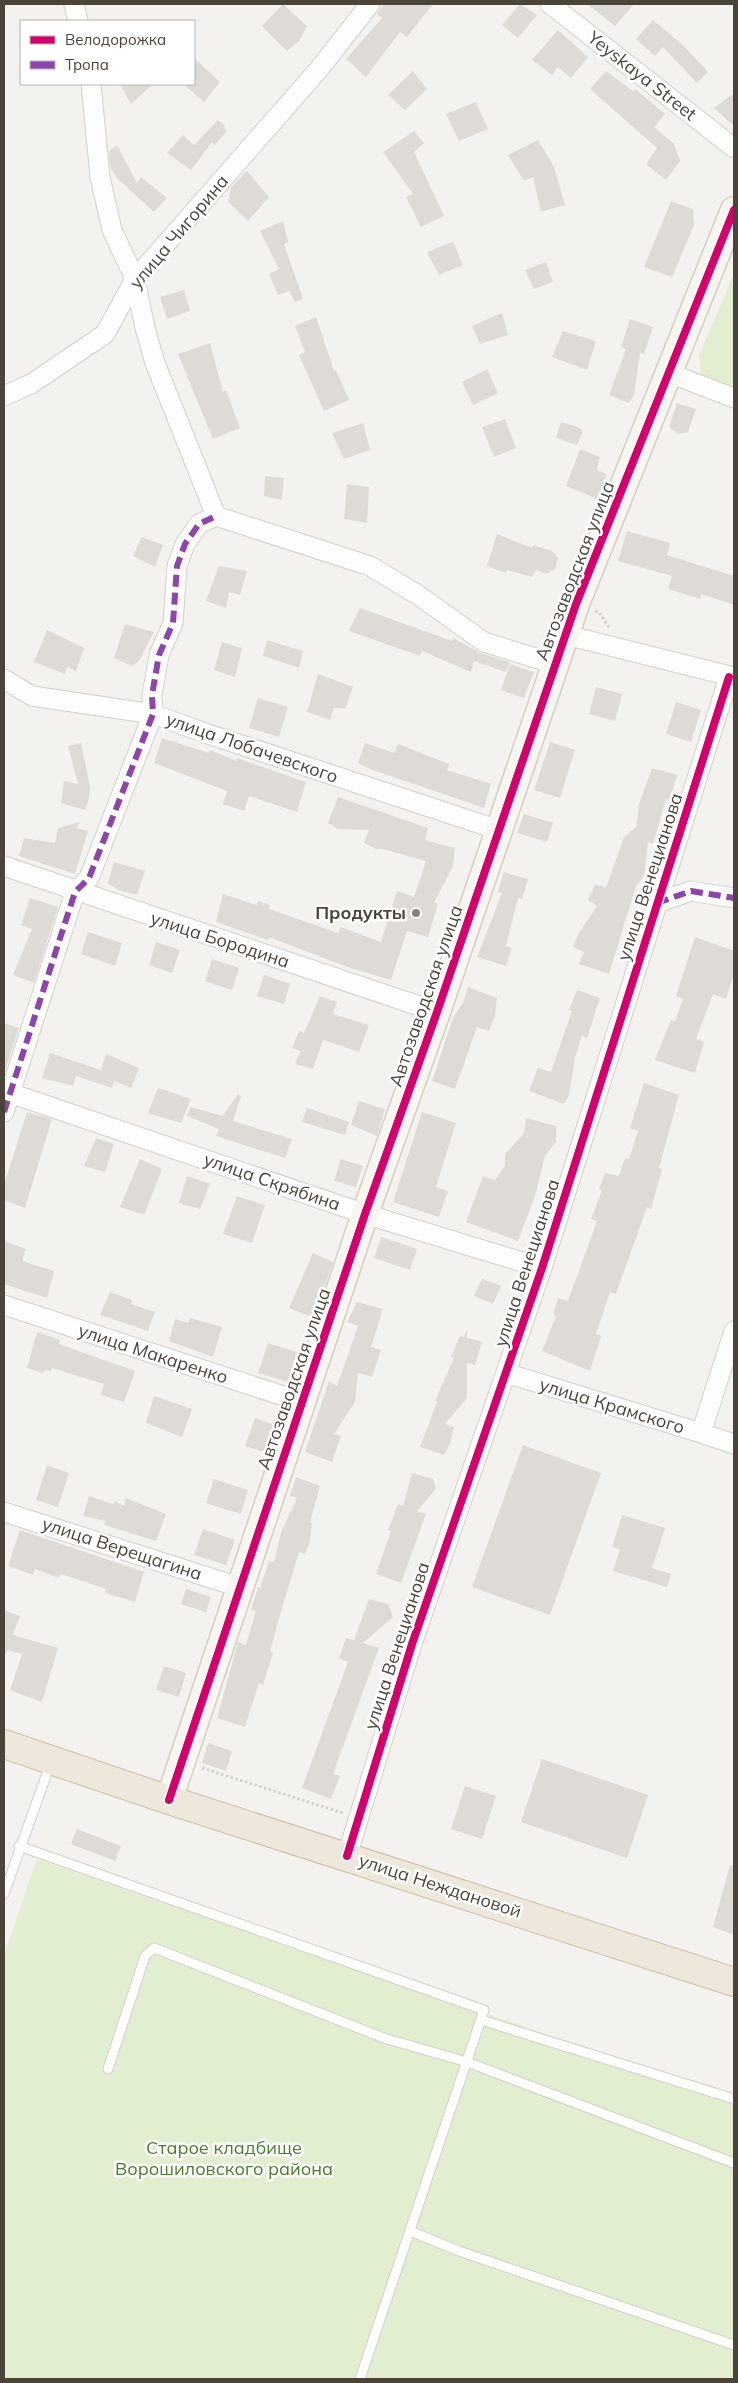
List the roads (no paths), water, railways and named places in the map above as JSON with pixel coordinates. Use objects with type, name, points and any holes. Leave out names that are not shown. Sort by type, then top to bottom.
[{"type":"highway","name":"улица Неждановой","points":[[4,1744],[51,1762],[734,1982]]},
{"type":"street","points":[[74,4],[78,20]]},
{"type":"street","name":"улица Чигорина","points":[[4,396],[31,384],[105,334],[135,280],[320,68],[370,4]]},
{"type":"street","name":"Yeyskaya Street","points":[[550,4],[734,148]]},
{"type":"street","points":[[91,85],[100,177],[112,230],[135,280],[155,364],[216,516]]},
{"type":"street","name":"Автозаводская улица","points":[[170,1800],[239,1586],[365,1214],[555,664],[734,210]]},
{"type":"street","points":[[670,373],[734,398]]},
{"type":"street","points":[[4,1112],[7,1092],[75,892],[89,878],[153,714],[152,694],[159,654],[173,623],[178,566],[185,544],[199,524],[216,516],[370,566],[418,596],[484,642],[555,664]]},
{"type":"street","points":[[566,635],[732,677]]},
{"type":"street","name":"улица Венецианова","points":[[347,1856],[412,1644],[542,1268],[657,903],[732,677]]},
{"type":"street","name":"улица Лобачевского","points":[[4,679],[32,696],[153,714],[499,830]]},
{"type":"street","name":"улица Бородина","points":[[4,866],[75,892],[436,1012]]},
{"type":"street","points":[[657,903],[692,891],[734,898]]},
{"type":"street","name":"улица Скрябина","points":[[7,1092],[365,1214],[542,1268]]},
{"type":"street","name":"улица Макаренко","points":[[4,1305],[302,1402]]},
{"type":"street","name":"улица Крамского","points":[[506,1373],[701,1433],[734,1331]]},
{"type":"street","points":[[701,1433],[734,1444]]},
{"type":"street","name":"улица Верещагина","points":[[4,1512],[239,1586]]},
{"type":"lane","points":[[4,1894],[51,1762]]},
{"type":"lane","points":[[20,1846],[484,2010],[360,2379]]},
{"type":"lane","points":[[108,2069],[145,1956],[154,1948],[384,2038],[467,2062],[734,2163]]},
{"type":"lane","points":[[481,2020],[734,2099]]},
{"type":"lane","points":[[410,2231],[459,2251],[734,2345]]},
{"type":"place","name":"Продукты","points":[[416,913]]},
{"type":"park label","name":"Старое кладбище Ворошиловского района","points":[[224,2158]]}]
